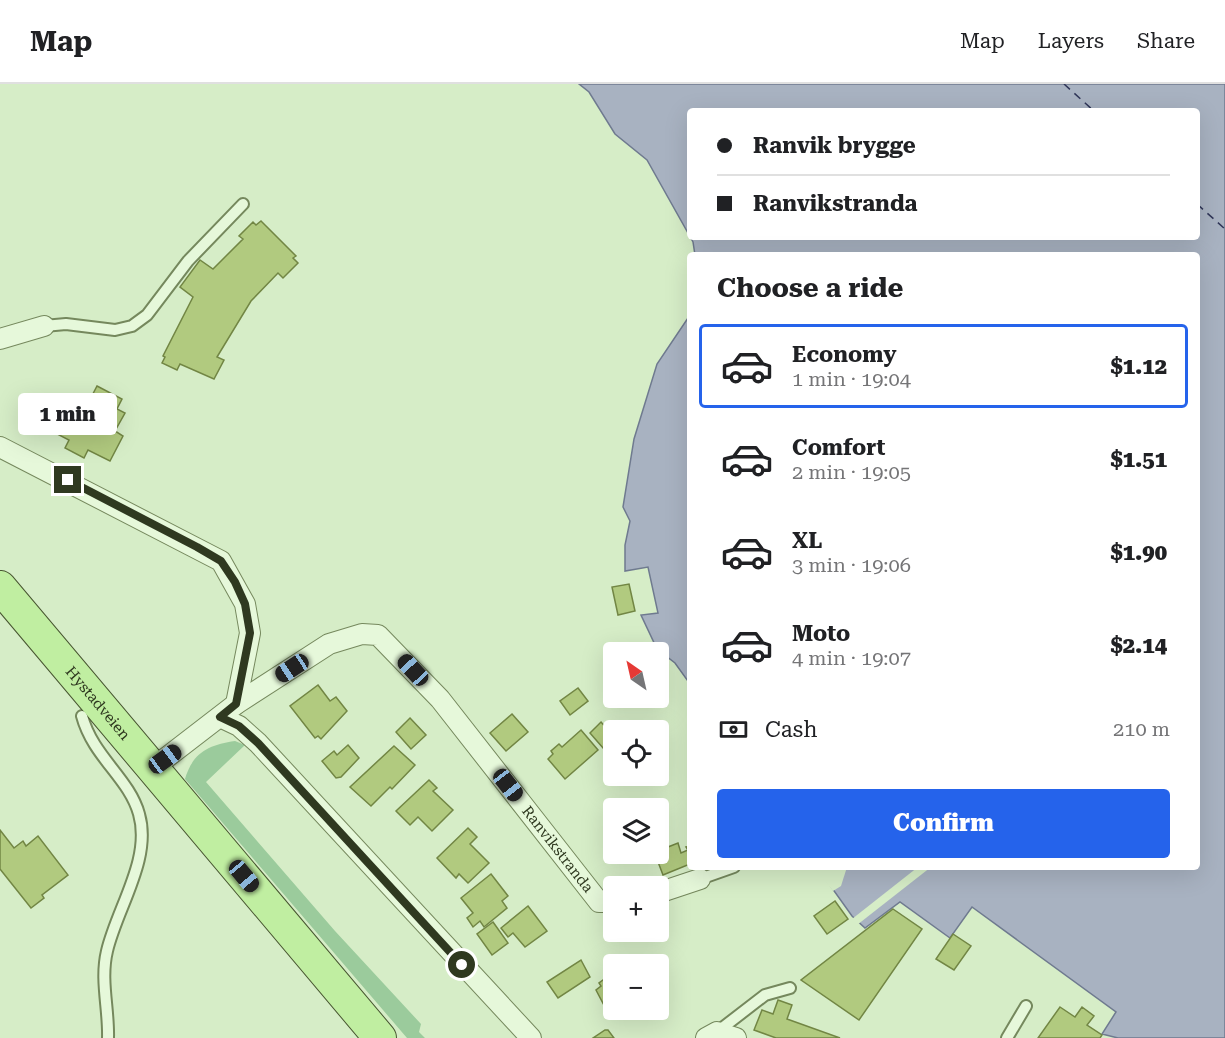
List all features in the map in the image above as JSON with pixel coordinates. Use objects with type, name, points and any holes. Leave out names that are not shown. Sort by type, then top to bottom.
[{"type":"main road","name":"Hystadveien","points":[[0,587],[381,1038]]},
{"type":"street","points":[[0,339],[44,327]]},
{"type":"street","points":[[0,447],[221,561],[245,604],[250,633],[236,704]]},
{"type":"street","name":"Ranvikstranda","points":[[153,768],[236,704],[329,644],[362,634],[378,635],[440,699],[586,888],[599,902],[603,902]]},
{"type":"street","points":[[220,717],[239,726],[258,743],[531,1038]]},
{"type":"street","points":[[669,889],[700,879]]},
{"type":"street","points":[[712,1035],[736,1038]]},
{"type":"lane","points":[[44,327],[66,324],[115,330],[132,326],[147,315],[188,261],[243,204]]},
{"type":"lane","points":[[82,716],[91,743],[136,805],[142,830],[138,859],[107,952],[104,984],[108,1038]]},
{"type":"lane","points":[[700,879],[726,870]]},
{"type":"lane","points":[[712,1035],[765,995],[790,988]]},
{"type":"lane","points":[[1006,1038],[1026,1006]]},
{"type":"green space","points":[[235,741],[245,745],[206,782],[335,931],[421,1024],[419,1032],[425,1038],[407,1038],[185,779],[193,762],[203,751]]},
{"type":"water","points":[[579,84],[1225,84],[1225,1038],[1118,1038],[1102,1034],[1116,1012],[972,907],[950,938],[900,902],[865,928],[852,916],[819,870],[1200,870],[1200,252],[695,252],[692,240],[1200,240],[1200,108],[687,108],[687,232],[647,160],[615,134],[589,92]]},
{"type":"water","points":[[687,319],[687,680],[669,658],[669,642],[654,642],[641,615],[658,613],[648,567],[625,571],[625,545],[630,521],[623,507],[634,439],[657,364]]},
{"type":"pier","points":[[816,870],[846,870],[841,886],[833,891]]},
{"type":"pier","points":[[914,870],[927,870],[857,925],[852,919]]},
{"type":"building","points":[[261,221],[296,256],[293,258],[298,263],[283,278],[278,273],[251,301],[217,357],[224,360],[214,379],[180,364],[177,370],[162,363],[165,357],[163,356],[193,297],[180,287],[200,260],[213,269],[243,239],[239,236],[253,222],[256,225]]},
{"type":"building","points":[[97,386],[122,399],[117,409],[125,413],[115,431],[123,436],[110,461],[88,450],[84,458],[65,448],[69,440],[34,422],[47,396],[82,415]]},
{"type":"building","points":[[629,584],[635,611],[618,615],[612,587]]},
{"type":"building","points":[[318,685],[330,701],[336,697],[347,711],[321,739],[318,736],[315,738],[290,706]]},
{"type":"building","points":[[578,688],[588,701],[570,715],[560,701]]},
{"type":"building","points":[[512,714],[528,732],[506,751],[490,733]]},
{"type":"building","points":[[410,718],[426,735],[411,749],[396,732]]},
{"type":"building","points":[[601,722],[603,724],[603,748],[590,733]]},
{"type":"building","points":[[581,730],[598,750],[565,779],[548,759],[553,754],[551,751],[559,744],[562,747]]},
{"type":"building","points":[[348,745],[359,758],[341,777],[336,778],[322,761],[334,751],[337,755]]},
{"type":"building","points":[[394,746],[415,765],[392,789],[390,787],[371,806],[350,787]]},
{"type":"building","points":[[429,780],[437,788],[433,791],[453,810],[432,831],[418,817],[410,825],[396,811]]},
{"type":"building","points":[[468,828],[477,837],[470,844],[489,863],[468,883],[459,874],[456,878],[437,858]]},
{"type":"building","points":[[0,830],[14,848],[23,841],[26,846],[38,836],[68,875],[42,895],[44,898],[31,908],[0,869]]},
{"type":"building","points":[[678,843],[681,853],[687,850],[687,865],[663,875],[659,864],[669,864],[669,847]]},
{"type":"building","points":[[491,874],[508,896],[502,901],[507,908],[484,927],[480,921],[473,927],[467,918],[473,913],[461,898]]},
{"type":"building","points":[[835,901],[848,919],[827,934],[814,916]]},
{"type":"building","points":[[528,906],[547,931],[525,947],[513,933],[508,937],[501,928]]},
{"type":"building","points":[[893,909],[922,929],[859,1020],[801,980]]},
{"type":"building","points":[[493,922],[508,943],[492,955],[477,934]]},
{"type":"building","points":[[953,934],[971,946],[954,970],[936,959]]},
{"type":"building","points":[[581,960],[590,977],[558,998],[547,982]]},
{"type":"building","points":[[603,980],[603,1003],[596,990],[601,986],[599,983]]},
{"type":"building","points":[[778,1000],[792,1005],[787,1019],[840,1038],[776,1038],[754,1030],[762,1010],[773,1014]]},
{"type":"building","points":[[1060,1007],[1075,1017],[1082,1007],[1094,1016],[1087,1025],[1102,1035],[1100,1038],[1038,1038]]},
{"type":"building","points":[[608,1030],[614,1038],[593,1038]]},
{"type":"ferry route","points":[[1064,84],[1091,108]]},
{"type":"ferry route","points":[[1200,207],[1225,229]]},
{"type":"route","points":[[68,480],[221,561],[235,582],[245,604],[250,633],[236,704],[220,717],[239,726],[258,743],[462,965]]}]
